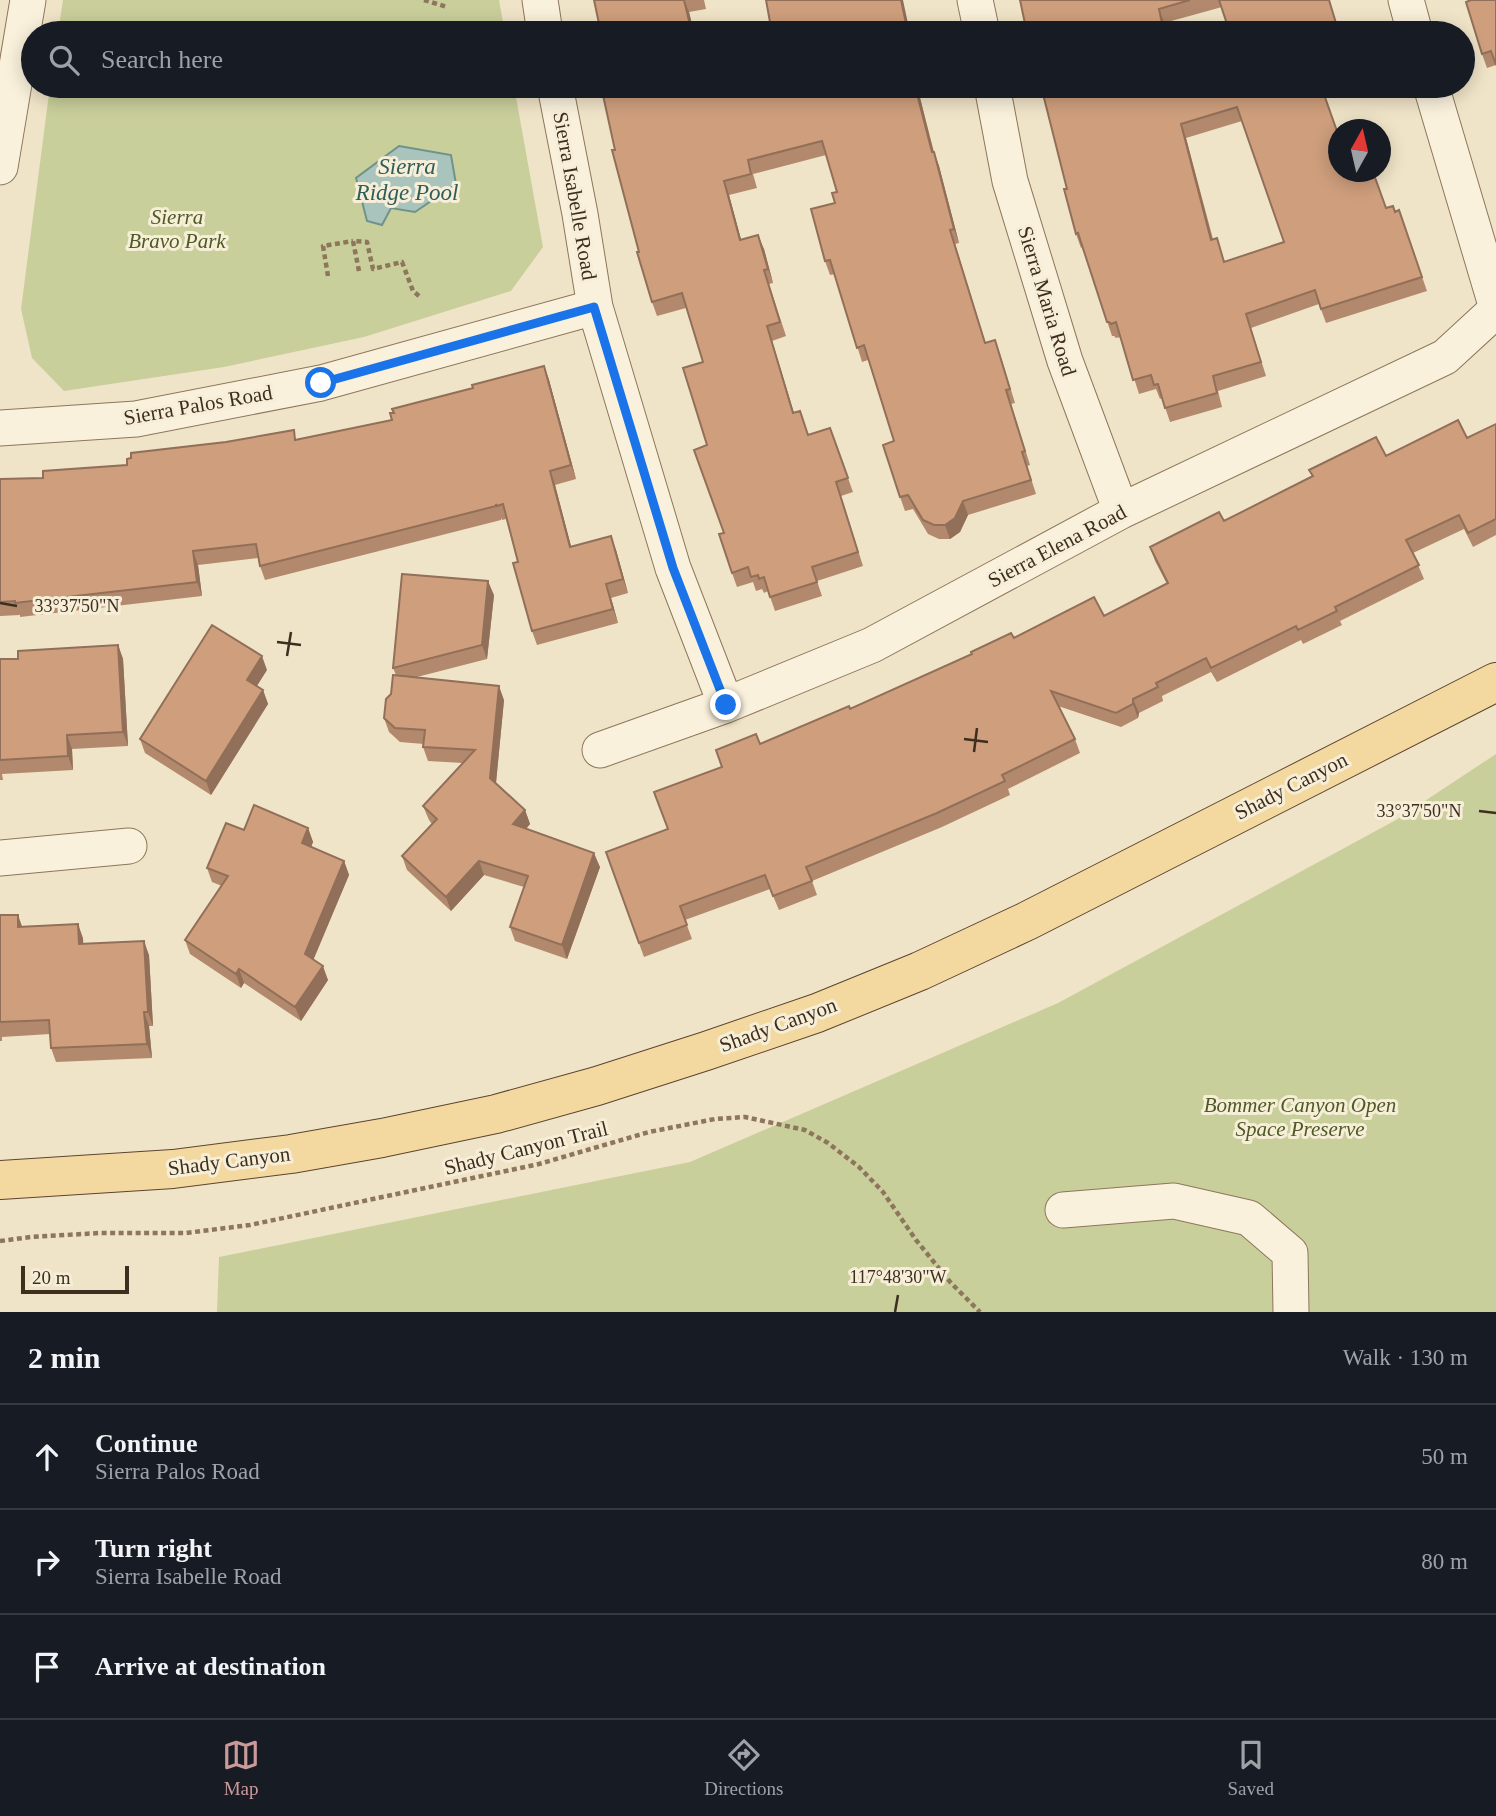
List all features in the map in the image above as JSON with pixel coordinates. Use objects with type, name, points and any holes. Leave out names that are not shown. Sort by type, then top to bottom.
[{"type":"main road","name":"Shady Canyon","points":[[0,1180],[173,1169],[291,1154],[382,1138],[496,1114],[694,1055],[817,1013],[920,971],[1039,915],[1496,682]]},
{"type":"street","points":[[24,21],[28,0]]},
{"type":"street","points":[[540,0],[543,21]]},
{"type":"street","points":[[975,0],[979,21]]},
{"type":"street","points":[[1406,0],[1412,21]]},
{"type":"street","points":[[0,167],[21,42]]},
{"type":"street","name":"Sierra Isabelle Road","points":[[557,98],[580,214],[594,307],[673,568],[726,705]]},
{"type":"street","name":"Sierra Maria Road","points":[[994,98],[1014,194],[1065,361],[1121,511]]},
{"type":"street","points":[[1435,98],[1496,307]]},
{"type":"street","name":"Sierra Palos Road","points":[[0,428],[136,419],[321,383],[594,307]]},
{"type":"street","name":"Sierra Elena Road","points":[[600,750],[726,705],[872,645],[1121,511],[1445,357],[1496,307]]},
{"type":"street","points":[[0,858],[129,846]]},
{"type":"street","points":[[1063,1210],[1174,1201],[1249,1219],[1290,1253],[1291,1312]]},
{"type":"path","points":[[424,0],[447,7]]},
{"type":"path","points":[[353,241],[359,271]]},
{"type":"path","points":[[328,276],[323,246],[353,241],[367,242],[373,269],[402,262],[413,291],[419,296]]},
{"type":"path","name":"Shady Canyon Trail","points":[[0,1241],[89,1233],[186,1233],[250,1225],[539,1164],[649,1132],[715,1119],[745,1117],[805,1130],[828,1143],[859,1167],[883,1192],[916,1240],[951,1283],[980,1312]]},
{"type":"green space","points":[[63,0],[499,0],[503,21],[60,21]]},
{"type":"green space","name":"Sierra Bravo Park","points":[[48,98],[516,98],[543,247],[511,291],[364,337],[224,367],[64,391],[32,358],[21,309]]},
{"type":"green space","name":"Bommer Canyon Open Space Preserve","points":[[1496,754],[1496,1312],[217,1312],[219,1257],[690,1162],[1058,1003],[1396,820]]},
{"type":"water","name":"Sierra Ridge Pool","points":[[399,146],[451,155],[456,184],[415,212],[391,208],[382,225],[367,221],[356,178]]},
{"type":"building","points":[[594,0],[684,0],[689,21],[598,21]]},
{"type":"building","points":[[766,0],[901,0],[905,21],[770,21]]},
{"type":"building","points":[[1020,0],[1190,0],[1159,9],[1162,21],[1024,21]]},
{"type":"building","points":[[1219,0],[1329,0],[1335,21],[1226,21]]},
{"type":"building","points":[[1496,0],[1496,65],[1491,51],[1482,54],[1475,31],[1475,21],[1472,21],[1466,2]]},
{"type":"building","points":[[604,98],[918,98],[954,229],[950,230],[985,343],[995,340],[1010,389],[1006,390],[1031,480],[963,501],[955,518],[945,525],[934,525],[923,520],[908,495],[900,497],[883,445],[894,441],[864,345],[857,348],[830,260],[825,261],[811,209],[835,203],[832,193],[837,192],[822,141],[748,160],[751,174],[724,181],[740,240],[758,235],[768,269],[764,270],[780,322],[767,326],[793,413],[800,411],[808,435],[830,428],[848,478],[836,482],[858,552],[812,567],[817,582],[770,597],[764,577],[751,577],[748,567],[732,573],[719,534],[724,533],[694,450],[707,445],[683,368],[703,362],[682,293],[652,302],[612,150],[615,150]]},
{"type":"building","points":[[1044,98],[1325,98],[1333,119],[1328,119],[1328,182],[1377,182],[1386,208],[1393,206],[1395,212],[1399,210],[1422,277],[1321,309],[1315,290],[1246,314],[1261,362],[1213,376],[1217,393],[1165,408],[1158,384],[1154,385],[1151,375],[1133,380],[1116,322],[1107,322],[1078,233],[1076,234]],"holes":[[[1237,107],[1284,242],[1224,262],[1217,238],[1211,240],[1181,124]]]},
{"type":"building","points":[[544,366],[571,465],[550,471],[570,547],[611,536],[623,579],[606,584],[613,609],[532,631],[513,563],[518,562],[503,504],[260,566],[256,544],[193,551],[197,582],[15,603],[0,602],[0,479],[43,478],[43,471],[127,465],[131,453],[226,442],[294,430],[295,440],[392,420],[392,409]]},
{"type":"building","points":[[1458,420],[1467,438],[1496,424],[1496,519],[1468,533],[1459,515],[1406,540],[1419,565],[1335,607],[1337,611],[1298,630],[1296,626],[1211,668],[1206,658],[1156,683],[1158,687],[1133,699],[1133,704],[1116,713],[1051,691],[1075,739],[1002,775],[1005,781],[937,813],[806,867],[812,881],[773,896],[765,875],[680,906],[687,925],[639,943],[606,852],[668,829],[654,792],[722,767],[716,750],[756,734],[760,744],[849,706],[850,709],[972,654],[971,652],[1011,633],[1014,638],[1094,597],[1104,616],[1168,583],[1150,547],[1219,512],[1224,521],[1313,476],[1309,470],[1376,437],[1386,456]]},
{"type":"building","points":[[402,574],[488,581],[482,645],[393,668]]},
{"type":"building","points":[[212,625],[262,656],[247,680],[263,690],[206,781],[140,739]]},
{"type":"building","points":[[118,645],[123,732],[67,735],[68,756],[0,760],[0,659],[18,659],[18,651]]},
{"type":"building","points":[[393,675],[499,686],[490,778],[525,810],[513,824],[594,853],[562,945],[510,927],[528,876],[479,861],[446,897],[402,856],[437,819],[423,806],[475,750],[423,747],[425,730],[395,728],[384,718]]},
{"type":"building","points":[[254,805],[308,828],[302,843],[344,861],[305,954],[323,966],[295,1007],[239,969],[236,974],[185,940],[228,876],[207,868],[226,823],[244,830]]},
{"type":"building","points":[[0,915],[18,915],[18,927],[78,924],[79,944],[144,941],[147,1044],[51,1048],[49,1020],[0,1022]]},
{"type":"route","points":[[321,383],[594,307],[673,568],[726,705]]}]
